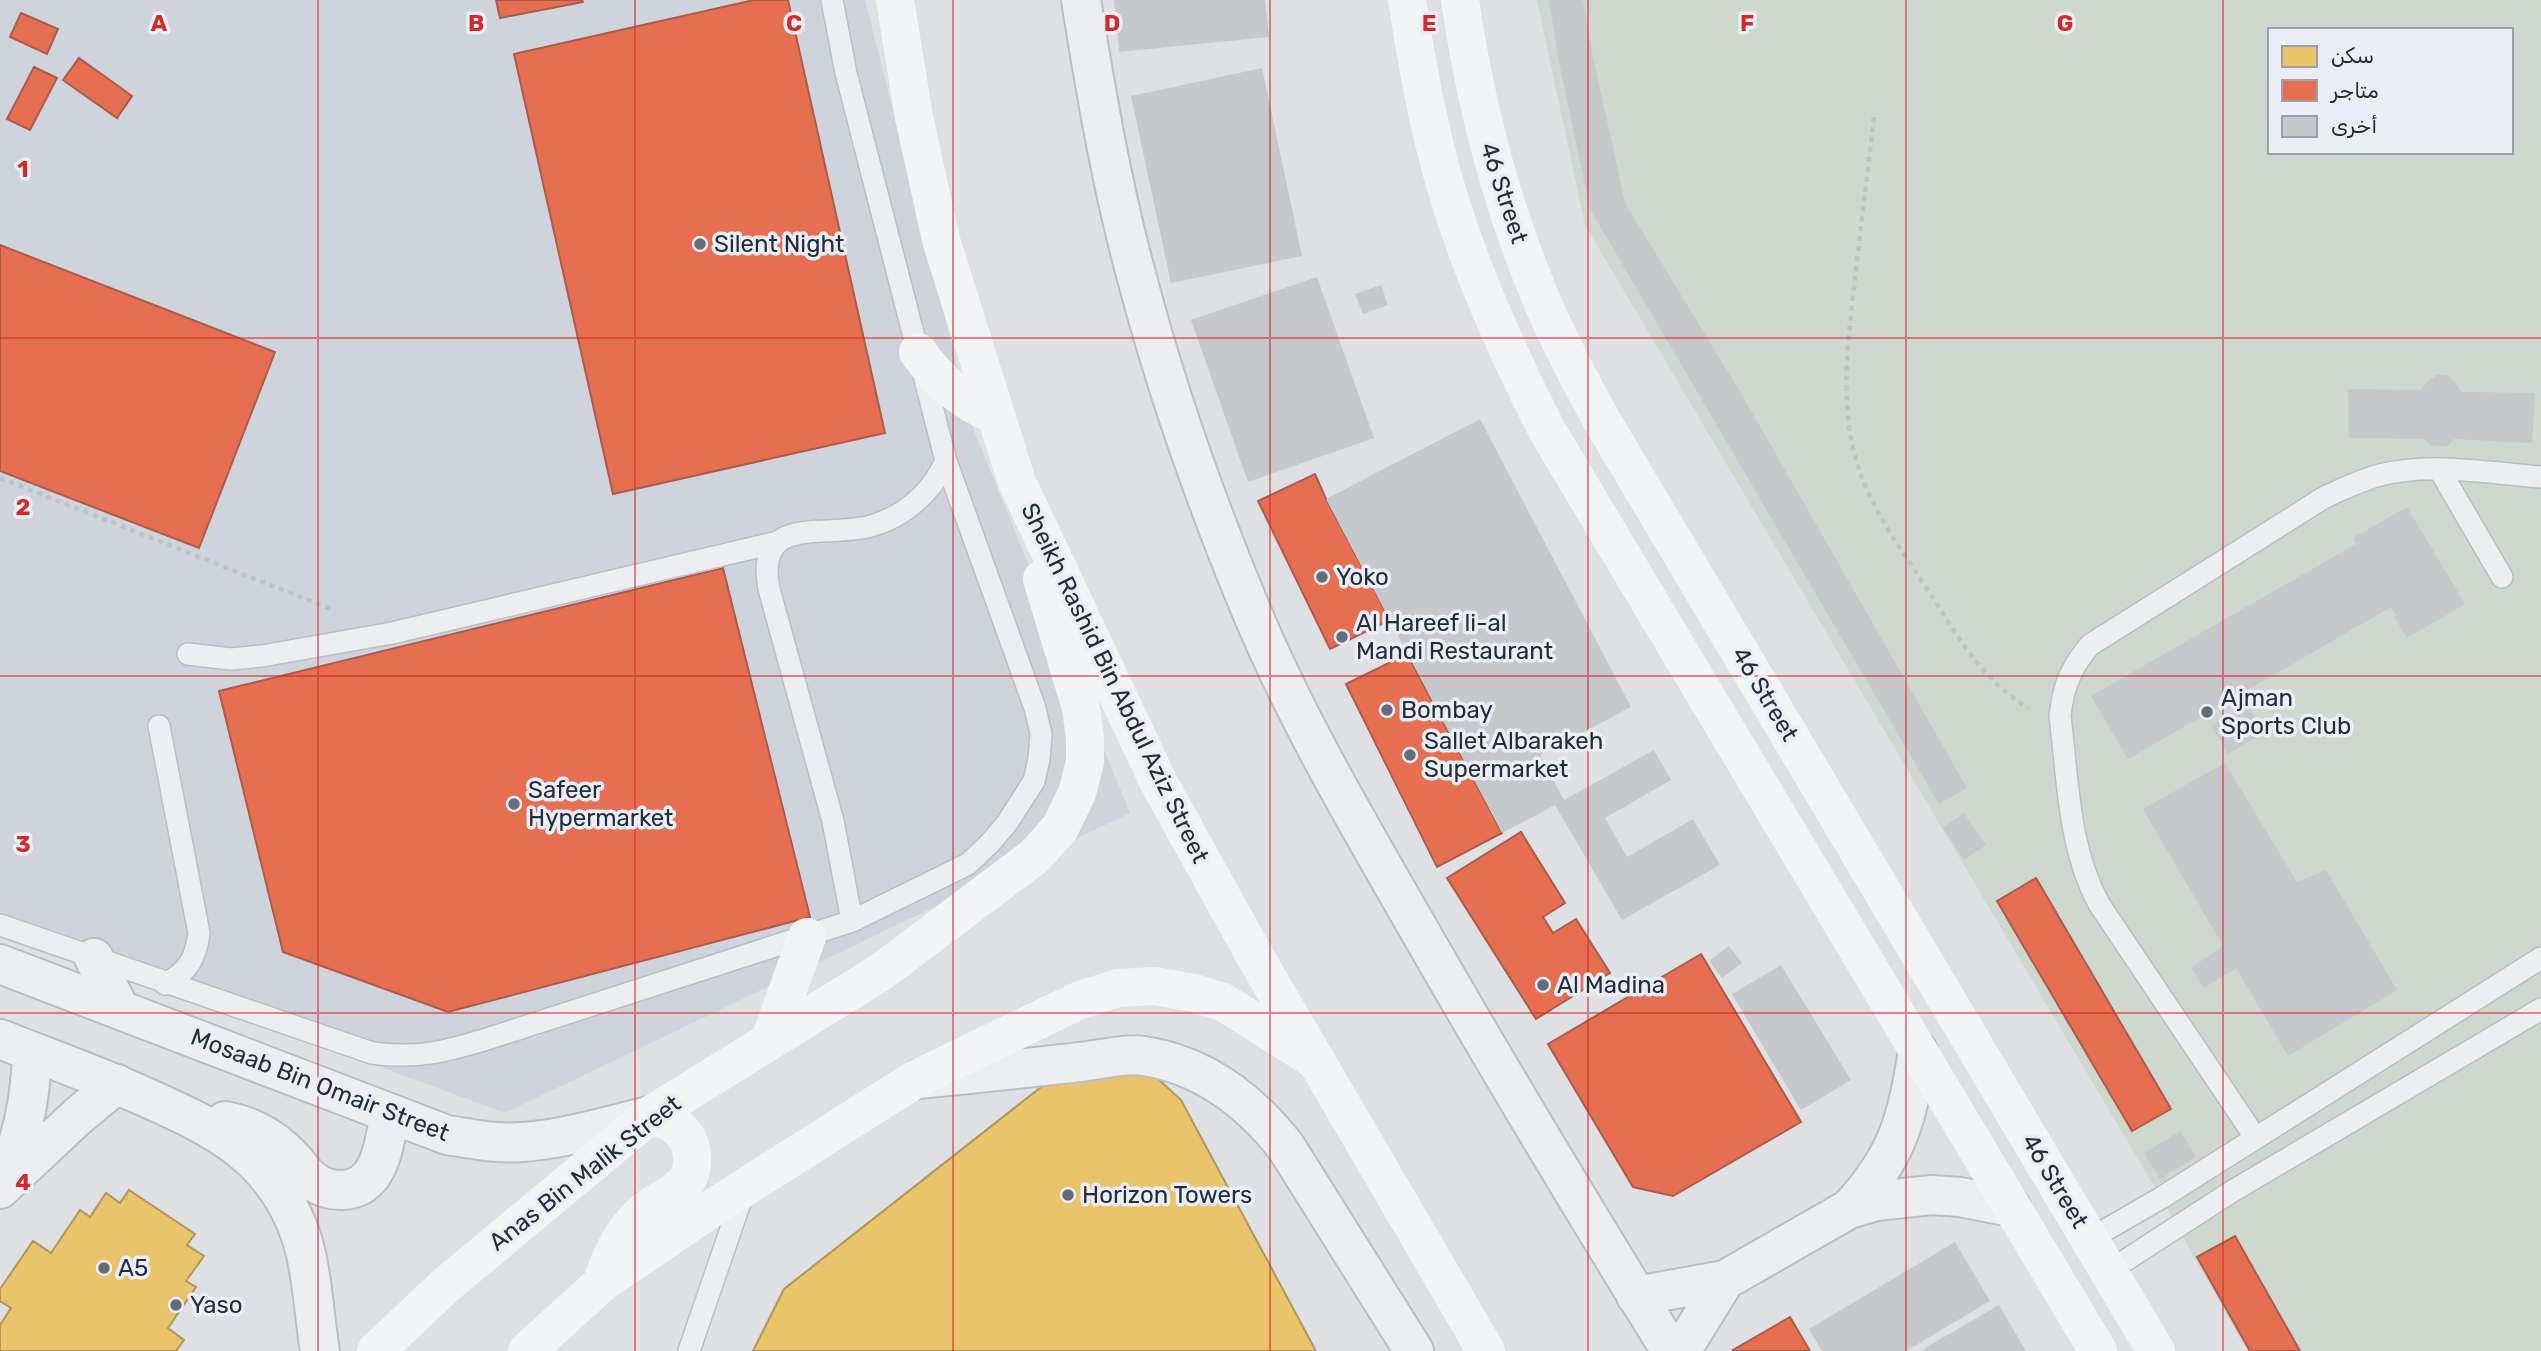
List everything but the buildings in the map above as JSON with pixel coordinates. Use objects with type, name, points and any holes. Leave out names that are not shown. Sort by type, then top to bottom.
[{"type":"main road","name":"Sheikh Rashid Bin Abdul Aziz Street","points":[[895,0],[914,117],[941,240],[1017,482],[1159,783],[1256,958],[1486,1351]]},
{"type":"main road","name":"46 Street","points":[[1407,0],[1417,66],[1435,147],[1458,226],[1487,304],[1548,432],[2098,1351]]},
{"type":"main road","name":"46 Street","points":[[1461,0],[1469,58],[1485,134],[1503,195],[1533,280],[1565,351],[1601,419],[2156,1351]]},
{"type":"main road","points":[[918,352],[932,373],[951,391],[972,405],[995,415]]},
{"type":"main road","name":"Anas Bin Malik Street","points":[[376,1351],[446,1285],[649,1116],[881,972],[1035,856],[1060,828],[1077,793],[1085,762],[1082,708],[1034,554],[1017,482]]},
{"type":"main road","points":[[770,1039],[807,937]]},
{"type":"main road","points":[[527,1351],[602,1283],[650,1248],[914,1080],[1080,1000],[1118,988],[1155,986],[1223,1003],[1317,1061]]},
{"type":"main road","points":[[602,1283],[608,1263],[632,1225],[649,1208],[688,1180],[692,1167],[693,1152],[688,1138],[678,1126],[649,1116]]},
{"type":"street","points":[[1081,0],[1111,171],[1136,276],[1205,498],[1252,614],[1305,727],[1385,870],[1511,1090],[1671,1351]]},
{"type":"street","points":[[94,958],[119,1008]]},
{"type":"street","name":"Mosaab Bin Omair Street","points":[[0,964],[447,1135],[483,1141],[556,1139],[649,1116]]},
{"type":"street","points":[[16,1046],[117,1084],[198,1121],[227,1137],[252,1158],[274,1183],[301,1236],[308,1265],[320,1351]]},
{"type":"street","points":[[0,1189],[17,1149],[28,1098],[16,1046]]},
{"type":"street","points":[[1849,1209],[1870,1186],[1887,1161],[1901,1132],[1910,1103],[1918,1051]]},
{"type":"street","points":[[914,1080],[1142,1056],[1196,1072],[1221,1085],[1246,1103],[1268,1124],[1286,1147],[1414,1351]]},
{"type":"street","points":[[0,1189],[117,1084]]},
{"type":"street","points":[[198,1121],[226,1121],[251,1127],[280,1146],[310,1179],[333,1190],[347,1190],[360,1186],[372,1175],[382,1153],[390,1114]]},
{"type":"street","points":[[1636,1296],[1725,1280],[1849,1209],[1876,1201],[1932,1195],[1960,1196],[2011,1207]]},
{"type":"street","points":[[1681,1351],[1725,1280]]},
{"type":"lane","points":[[0,925],[372,1054],[400,1057],[428,1055],[487,1039],[852,921],[968,864],[990,844],[1014,813],[1034,780],[1040,759],[1041,734],[1035,708],[946,461],[846,73],[832,0]]},
{"type":"lane","points":[[852,921],[833,821],[767,577],[767,564],[771,552],[786,536],[799,532],[870,526],[915,503],[928,491],[946,461]]},
{"type":"lane","points":[[2439,469],[2502,577]]},
{"type":"lane","points":[[2255,1137],[2099,904],[2088,883],[2075,839],[2060,716],[2067,678],[2090,645],[2325,497],[2352,484],[2380,475],[2439,469],[2541,478]]},
{"type":"lane","points":[[188,654],[241,658],[393,634],[778,542]]},
{"type":"lane","points":[[159,726],[199,933],[191,965],[180,976],[165,984]]},
{"type":"lane","points":[[2099,1255],[2213,1164],[2541,958]]},
{"type":"lane","points":[[2099,1255],[2231,1192],[2541,1009]]},
{"type":"lane","points":[[2213,1164],[2231,1192]]},
{"type":"lane","points":[[689,1351],[746,1187]]},
{"type":"path","points":[[1874,117],[1845,385],[1849,427],[1858,467],[1887,528],[1971,657],[1988,677],[2028,708],[2060,716]]},
{"type":"path","points":[[0,478],[393,634]]},
{"type":"shaded area","points":[[0,0],[865,0],[972,426],[1130,813],[505,1113],[0,926]]},
{"type":"shaded area","name":"Ajman Sports Club","points":[[1537,0],[2541,0],[2541,1351],[2247,1351],[2161,1198],[1585,225]]},
{"type":"place","name":"Silent Night","points":[[700,244]]},
{"type":"place","name":"Yoko","points":[[1322,577]]},
{"type":"place","name":"Al Hareef li-al Mandi Restaurant","points":[[1342,637]]},
{"type":"place","name":"Bombay","points":[[1387,710]]},
{"type":"place","name":"Ajman Sports Club","points":[[2207,712]]},
{"type":"place","name":"Sallet Albarakeh Supermarket","points":[[1410,755]]},
{"type":"place","name":"Safeer Hypermarket","points":[[514,804]]},
{"type":"place","name":"Al Madina","points":[[1543,985]]},
{"type":"place","name":"Horizon Towers","points":[[1068,1195]]},
{"type":"place","name":"A5","points":[[104,1268]]},
{"type":"place","name":"Yaso","points":[[176,1305]]}]
